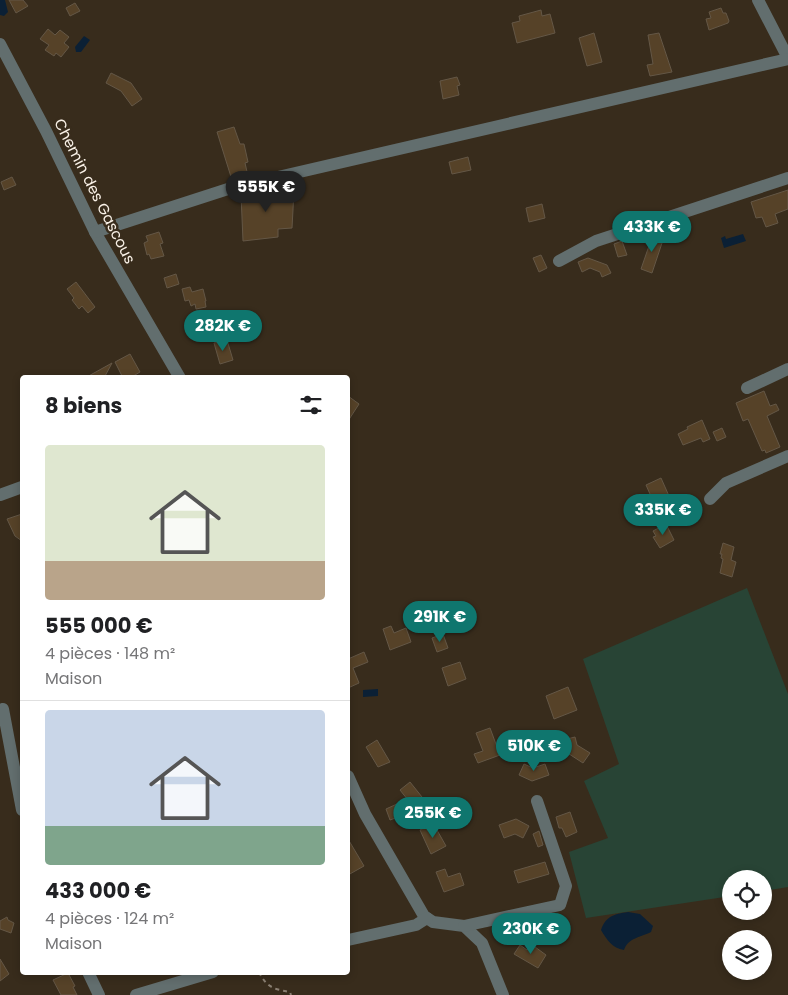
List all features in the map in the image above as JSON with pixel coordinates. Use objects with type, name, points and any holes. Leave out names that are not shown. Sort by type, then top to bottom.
[{"type":"street","points":[[95,232],[228,189],[264,180],[788,59],[758,0]]},
{"type":"street","name":"Chemin des Gascous","points":[[0,44],[46,131],[95,232],[178,375]]},
{"type":"street","points":[[559,261],[596,242],[788,178]]},
{"type":"street","points":[[747,388],[788,369]]},
{"type":"street","points":[[710,499],[726,483],[788,456]]},
{"type":"street","points":[[0,495],[20,488]]},
{"type":"street","points":[[4,709],[20,799]]},
{"type":"street","points":[[350,780],[365,814],[424,916],[433,922],[464,926],[560,905],[566,886],[537,800]]},
{"type":"street","points":[[350,940],[416,925],[427,918]]},
{"type":"street","points":[[464,926],[482,943],[502,995]]},
{"type":"street","points":[[89,975],[99,995]]},
{"type":"street","points":[[136,995],[203,975]]},
{"type":"path","points":[[261,975],[267,985],[274,989],[290,992],[291,995]]},
{"type":"green space","points":[[747,588],[788,694],[788,887],[772,890],[772,870],[722,870],[722,897],[586,918],[569,852],[608,838],[584,781],[619,764],[583,659]]},
{"type":"water","points":[[0,0],[5,0],[8,12],[4,16],[0,15]]},
{"type":"water","points":[[84,36],[90,40],[81,52],[76,52],[75,47]]},
{"type":"water","points":[[743,234],[746,241],[724,248],[721,238],[725,236],[726,239]]},
{"type":"water","points":[[378,689],[378,696],[363,697],[363,690]]},
{"type":"water","points":[[628,912],[640,914],[653,926],[651,932],[632,940],[624,950],[613,945],[601,930],[611,916]]},
{"type":"building","points":[[9,0],[23,0],[28,6],[16,13]]},
{"type":"building","points":[[75,3],[80,11],[70,16],[66,8]]},
{"type":"building","points":[[721,8],[723,13],[726,13],[728,23],[709,30],[706,19],[711,18],[709,12]]},
{"type":"building","points":[[541,10],[542,16],[550,14],[555,33],[517,43],[512,23],[520,21],[519,16]]},
{"type":"building","points":[[48,29],[55,35],[60,30],[69,37],[64,43],[69,47],[61,57],[56,53],[54,56],[45,50],[49,45],[40,39]]},
{"type":"building","points":[[594,33],[602,62],[587,66],[579,38]]},
{"type":"building","points":[[659,33],[672,72],[650,76],[647,65],[653,64],[648,35]]},
{"type":"building","points":[[111,73],[131,83],[142,99],[132,106],[121,91],[106,83]]},
{"type":"building","points":[[457,77],[460,85],[457,86],[459,95],[443,99],[440,81]]},
{"type":"building","points":[[234,127],[240,144],[244,144],[248,162],[245,163],[248,176],[232,180],[217,132]]},
{"type":"building","points":[[468,157],[471,170],[452,174],[449,162]]},
{"type":"building","points":[[12,177],[16,185],[4,190],[1,182]]},
{"type":"building","points":[[265,188],[294,191],[292,228],[278,229],[278,237],[243,241],[241,194]]},
{"type":"building","points":[[788,190],[788,209],[775,214],[778,223],[766,227],[762,217],[756,218],[751,202]]},
{"type":"building","points":[[542,204],[545,218],[529,222],[526,208]]},
{"type":"building","points":[[159,232],[163,243],[160,244],[164,256],[151,259],[149,254],[147,255],[144,243],[148,241],[146,236]]},
{"type":"building","points":[[648,235],[663,240],[652,273],[641,269],[650,243],[645,242]]},
{"type":"building","points":[[622,241],[627,255],[618,257],[614,244]]},
{"type":"building","points":[[541,255],[547,268],[539,272],[533,258]]},
{"type":"building","points":[[588,258],[607,265],[611,273],[602,277],[600,272],[590,268],[582,272],[578,262]]},
{"type":"building","points":[[176,274],[179,284],[167,288],[164,278]]},
{"type":"building","points":[[76,282],[95,307],[88,313],[82,306],[79,309],[67,289]]},
{"type":"building","points":[[190,287],[192,292],[203,289],[206,307],[196,309],[195,304],[191,306],[189,300],[185,301],[182,289]]},
{"type":"building","points":[[227,340],[233,360],[220,364],[214,343]]},
{"type":"building","points":[[130,354],[140,372],[135,375],[122,375],[115,362]]},
{"type":"building","points":[[112,363],[106,375],[90,375]]},
{"type":"building","points":[[764,391],[770,406],[776,404],[779,410],[767,416],[780,447],[766,453],[765,450],[762,451],[748,419],[743,421],[736,403]]},
{"type":"building","points":[[350,397],[359,404],[350,418]]},
{"type":"building","points":[[702,420],[710,439],[703,442],[701,438],[683,445],[678,434],[688,429],[687,427]]},
{"type":"building","points":[[722,428],[726,437],[717,441],[713,432]]},
{"type":"building","points":[[661,478],[669,496],[654,503],[646,485]]},
{"type":"building","points":[[20,515],[20,540],[15,536],[7,519]]},
{"type":"building","points":[[666,524],[674,540],[660,548],[653,537],[656,536],[653,531]]},
{"type":"building","points":[[723,543],[734,547],[731,560],[736,562],[732,577],[720,573],[723,559],[721,558],[722,554],[720,554]]},
{"type":"building","points":[[391,626],[394,633],[406,628],[411,642],[390,650],[383,629]]},
{"type":"building","points":[[443,634],[448,648],[437,652],[432,638]]},
{"type":"building","points":[[364,652],[368,662],[353,668],[359,683],[350,687],[350,658]]},
{"type":"building","points":[[460,662],[466,679],[448,686],[442,668]]},
{"type":"building","points":[[568,687],[577,710],[554,719],[546,696]]},
{"type":"building","points":[[490,728],[500,755],[478,763],[474,754],[483,751],[476,733]]},
{"type":"building","points":[[575,737],[577,745],[590,753],[583,763],[566,752],[563,740]]},
{"type":"building","points":[[377,740],[390,762],[378,767],[366,747]]},
{"type":"building","points":[[524,764],[533,768],[545,764],[549,775],[532,781],[519,775]]},
{"type":"building","points":[[410,782],[426,802],[416,810],[400,790]]},
{"type":"building","points":[[397,804],[401,816],[390,820],[386,809]]},
{"type":"building","points":[[570,812],[577,832],[566,837],[562,828],[559,828],[556,817]]},
{"type":"building","points":[[516,819],[529,826],[523,838],[515,834],[504,838],[499,825]]},
{"type":"building","points":[[433,823],[446,846],[431,854],[420,830]]},
{"type":"building","points":[[539,831],[543,845],[538,847],[533,834]]},
{"type":"building","points":[[350,842],[364,866],[350,874]]},
{"type":"building","points":[[545,862],[549,874],[518,883],[514,871]]},
{"type":"building","points":[[445,869],[448,877],[460,873],[464,885],[444,892],[436,872]]},
{"type":"building","points":[[7,917],[8,920],[14,923],[11,933],[0,929],[0,921]]},
{"type":"building","points":[[531,944],[546,955],[538,968],[514,954],[520,945],[527,950]]},
{"type":"building","points":[[0,959],[9,974],[0,981]]},
{"type":"building","points":[[64,975],[69,975],[77,995],[61,995],[53,980]]}]
